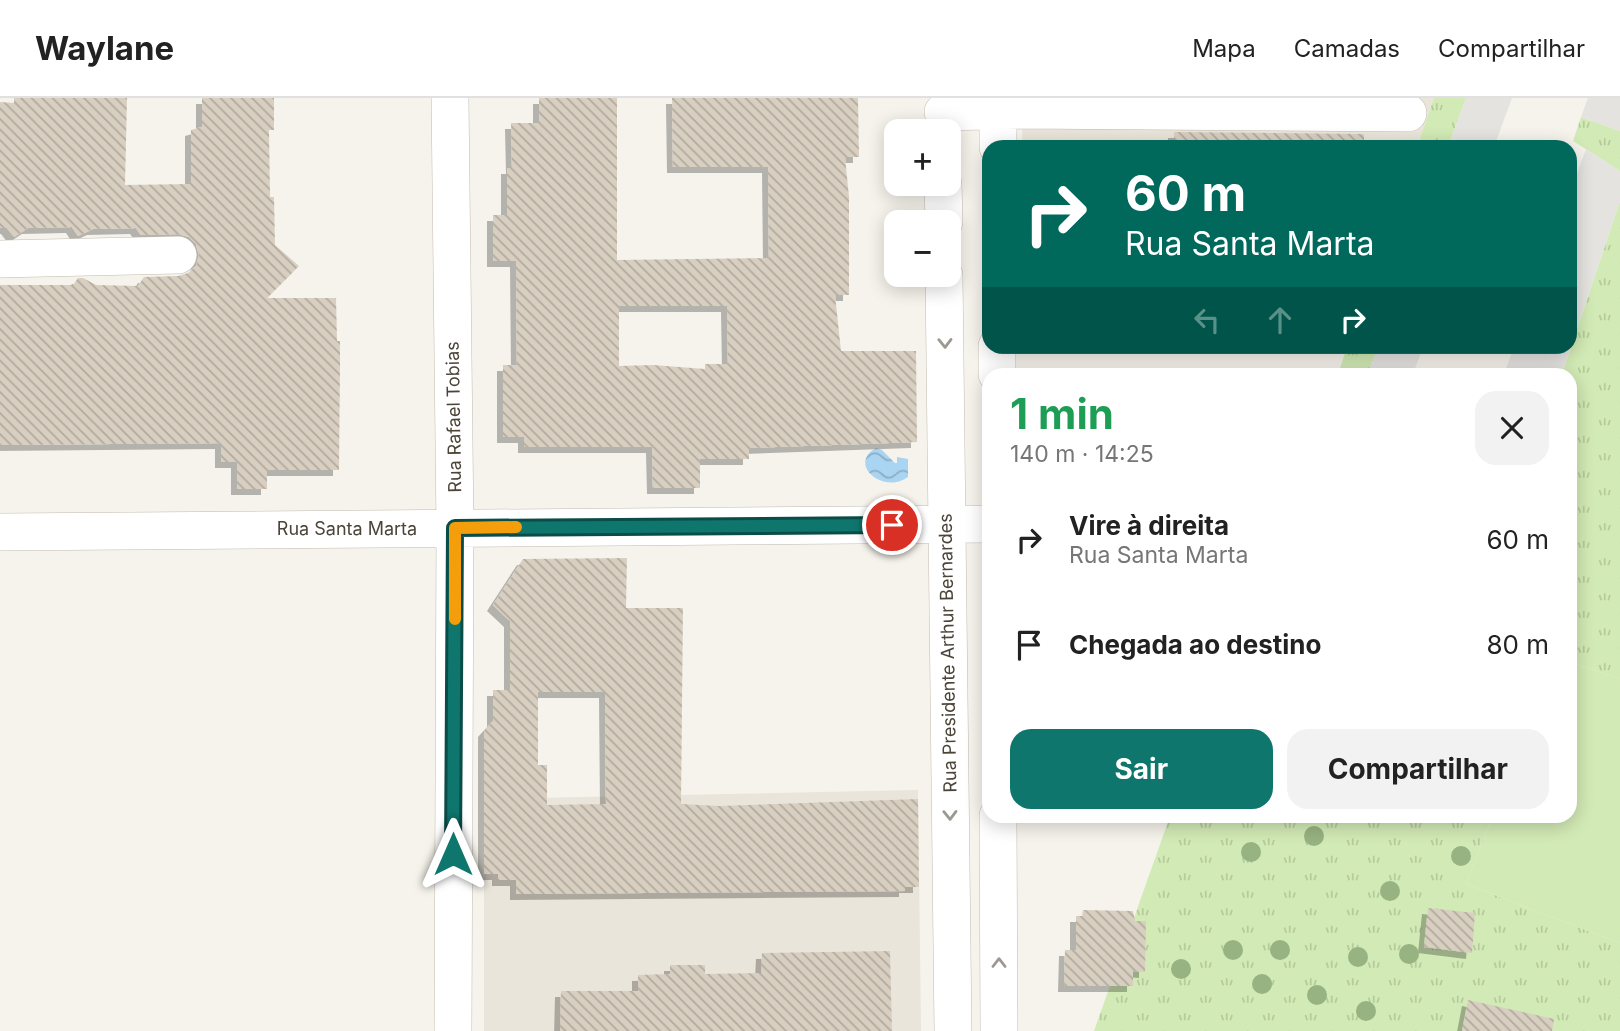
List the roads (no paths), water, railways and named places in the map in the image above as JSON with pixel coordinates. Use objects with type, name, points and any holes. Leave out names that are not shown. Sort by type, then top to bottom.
[{"type":"street","name":"Rua Rafael Tobias","points":[[450,98],[455,528],[453,1031]]},
{"type":"street","points":[[998,105],[998,140]]},
{"type":"street","points":[[943,114],[998,105],[1408,113]]},
{"type":"street","points":[[0,259],[178,255]]},
{"type":"street","name":"Rua Presidente Arthur Bernardes","points":[[944,287],[953,1031]]},
{"type":"street","name":"Rua Santa Marta","points":[[0,532],[982,524]]},
{"type":"street","points":[[998,823],[999,1031]]},
{"type":"street","points":[[951,912],[998,913]]},
{"type":"water","points":[[876,448],[882,450],[895,463],[897,457],[908,459],[908,477],[898,482],[888,482],[872,475],[865,462]]}]
